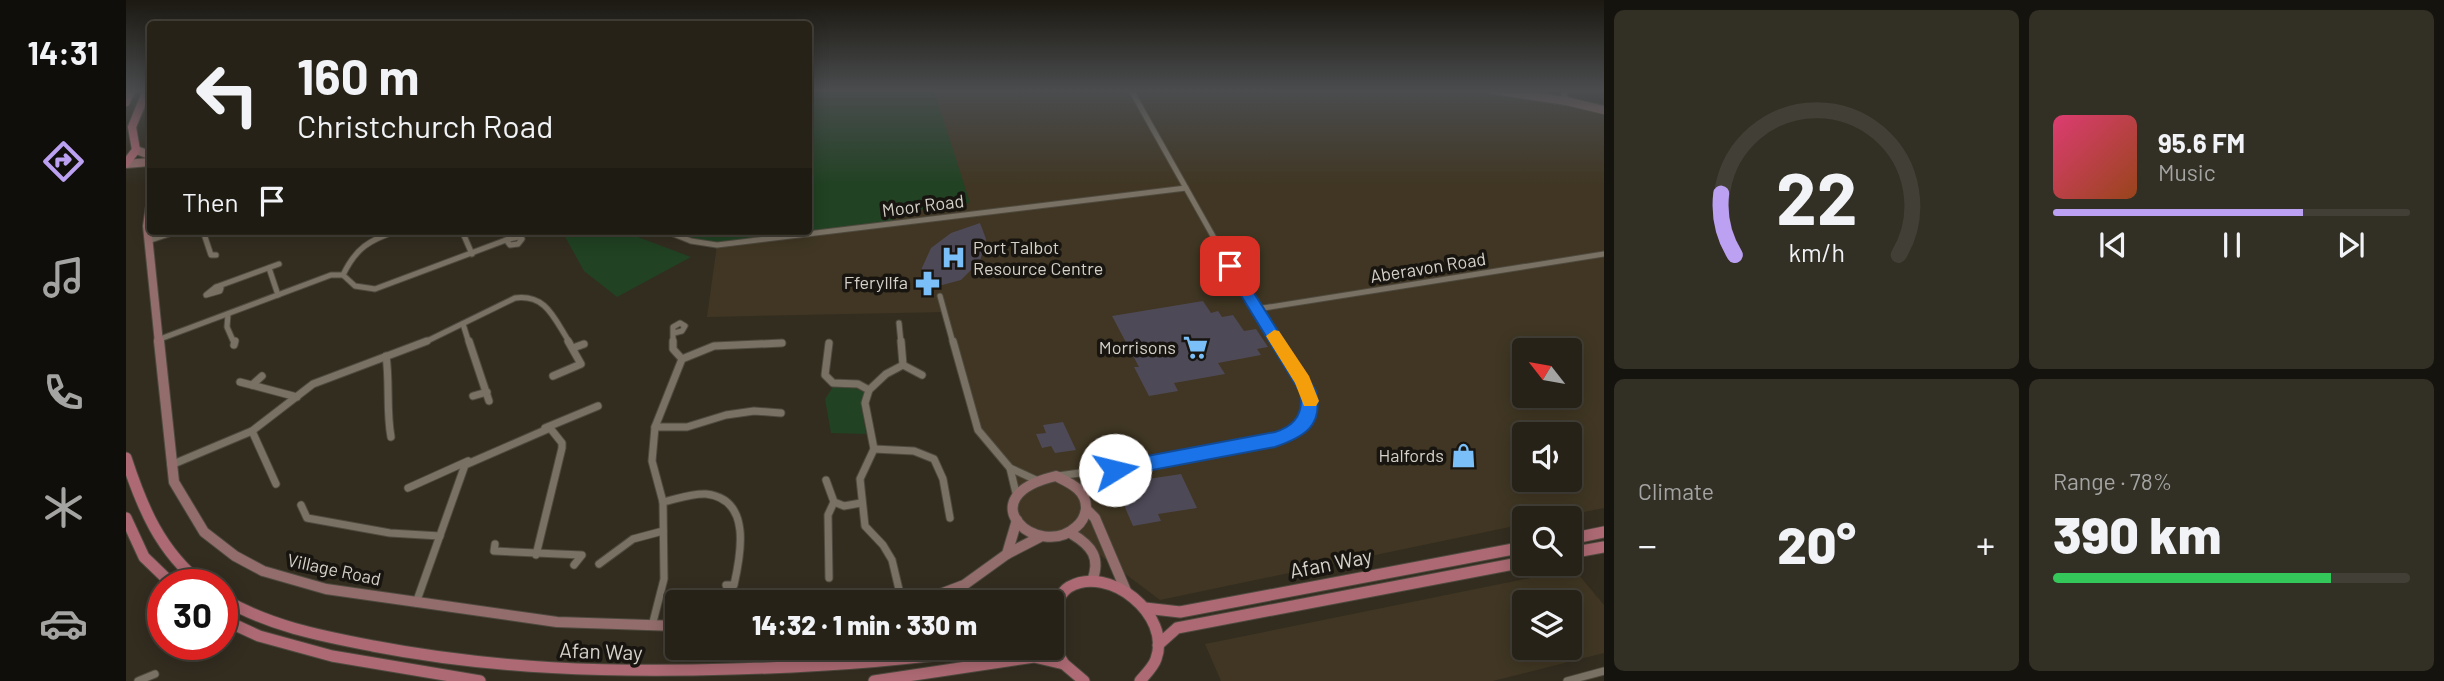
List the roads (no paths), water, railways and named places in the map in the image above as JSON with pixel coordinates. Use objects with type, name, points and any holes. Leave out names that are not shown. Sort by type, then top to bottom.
[{"type":"main road","points":[[126,163],[133,157],[129,139],[131,122]]},
{"type":"main road","points":[[126,458],[150,524],[165,549],[186,569]]},
{"type":"main road","points":[[126,518],[144,557],[156,569]]},
{"type":"main road","points":[[1582,537],[1604,533]]},
{"type":"main road","points":[[1582,551],[1604,547]]},
{"type":"main road","name":"Afan Way","points":[[1145,608],[1180,612],[1512,549]]},
{"type":"main road","name":"Afan Way","points":[[1158,645],[1177,628],[1512,564]]},
{"type":"main road","points":[[1064,591],[1092,581],[1109,583],[1126,591],[1145,608],[1157,632],[1158,645],[1157,656],[1144,679]]},
{"type":"main road","name":"Afan Way","points":[[238,605],[313,634],[392,651],[512,668],[656,673],[905,660]]},
{"type":"main road","points":[[238,626],[303,649],[381,667],[480,681]]},
{"type":"main road","points":[[874,681],[1034,657],[1064,664]]},
{"type":"main road","points":[[1062,660],[1084,681]]},
{"type":"street","points":[[1016,493],[1036,480],[1097,473],[1275,440],[1299,430],[1307,418],[1310,403],[1308,391],[1241,286],[1149,122]]},
{"type":"street","points":[[126,163],[147,162]]},
{"type":"street","name":"Moor Road","points":[[812,233],[1186,188]]},
{"type":"street","name":"Village Road","points":[[148,235],[174,482],[204,532],[263,571],[295,582],[416,603],[557,622],[665,626]]},
{"type":"street","points":[[148,242],[167,235]]},
{"type":"street","points":[[204,235],[211,255],[216,255]]},
{"type":"street","points":[[343,275],[351,254],[358,247],[392,235]]},
{"type":"street","points":[[464,235],[472,254]]},
{"type":"street","name":"Moor Road","points":[[676,235],[691,241],[717,245],[799,235]]},
{"type":"street","points":[[160,339],[331,275],[343,275],[355,286],[374,289],[506,240]]},
{"type":"street","name":"Aberavon Road","points":[[1257,309],[1604,254]]},
{"type":"street","points":[[216,287],[279,264]]},
{"type":"street","points":[[270,268],[278,295]]},
{"type":"street","points":[[1215,291],[1241,286]]},
{"type":"street","points":[[171,465],[251,431],[313,384],[463,324],[515,298],[530,296],[542,302],[581,364],[554,376]]},
{"type":"street","points":[[940,296],[978,430],[1010,468],[1036,480]]},
{"type":"street","points":[[228,314],[227,327],[235,339],[234,345]]},
{"type":"street","points":[[899,323],[903,365],[922,375]]},
{"type":"street","points":[[463,324],[489,401]]},
{"type":"street","points":[[674,333],[673,349],[682,359]]},
{"type":"street","points":[[652,626],[664,579],[663,502],[652,461],[655,427],[682,359],[714,346],[782,343]]},
{"type":"street","points":[[829,343],[825,376],[834,383],[858,384],[869,390]]},
{"type":"street","points":[[573,348],[584,344]]},
{"type":"street","points":[[386,356],[390,387],[387,416],[391,437]]},
{"type":"street","points":[[900,590],[895,559],[889,549],[865,526],[860,479],[874,449],[865,403],[869,390],[886,374],[903,365]]},
{"type":"street","points":[[252,385],[262,376]]},
{"type":"street","points":[[240,382],[297,397]]},
{"type":"street","points":[[473,396],[487,392]]},
{"type":"street","points":[[408,488],[598,406]]},
{"type":"street","points":[[655,427],[687,427],[726,415],[754,411],[780,413]]},
{"type":"street","points":[[536,555],[562,448],[554,431],[543,429]]},
{"type":"street","points":[[251,431],[276,484]]},
{"type":"street","points":[[874,449],[923,451],[937,460],[943,472],[950,518]]},
{"type":"street","points":[[416,603],[460,476],[470,461]]},
{"type":"street","points":[[1010,468],[1016,493],[1013,509],[1017,520],[1040,537],[1049,539],[1072,534],[1084,519],[1084,484],[1097,473]]},
{"type":"street","points":[[1056,476],[1073,482],[1083,492]]},
{"type":"street","points":[[826,480],[834,502],[828,515],[829,578]]},
{"type":"street","points":[[663,502],[704,493],[720,496],[735,506],[740,515],[739,565],[734,584],[726,585]]},
{"type":"street","points":[[834,502],[845,506],[861,503]]},
{"type":"street","points":[[301,505],[307,518],[404,537],[440,536]]},
{"type":"street","points":[[1086,509],[1095,518],[1126,591]]},
{"type":"street","points":[[1007,554],[1017,520]]},
{"type":"street","points":[[599,564],[638,534],[663,531]]},
{"type":"street","points":[[1072,534],[1089,544],[1097,556],[1097,572],[1092,581]]},
{"type":"street","points":[[951,590],[964,585],[1007,554],[1040,537]]},
{"type":"street","points":[[495,544],[494,551],[582,555],[574,565]]},
{"type":"street","points":[[1567,681],[1604,671]]},
{"type":"street","points":[[138,681],[155,674]]},
{"type":"place","name":"Port Talbot Resource Centre","points":[[953,258]]},
{"type":"place","name":"Fferyllfa","points":[[928,283]]},
{"type":"place","name":"Morrisons","points":[[1196,348]]},
{"type":"place","name":"Halfords","points":[[1464,456]]}]
